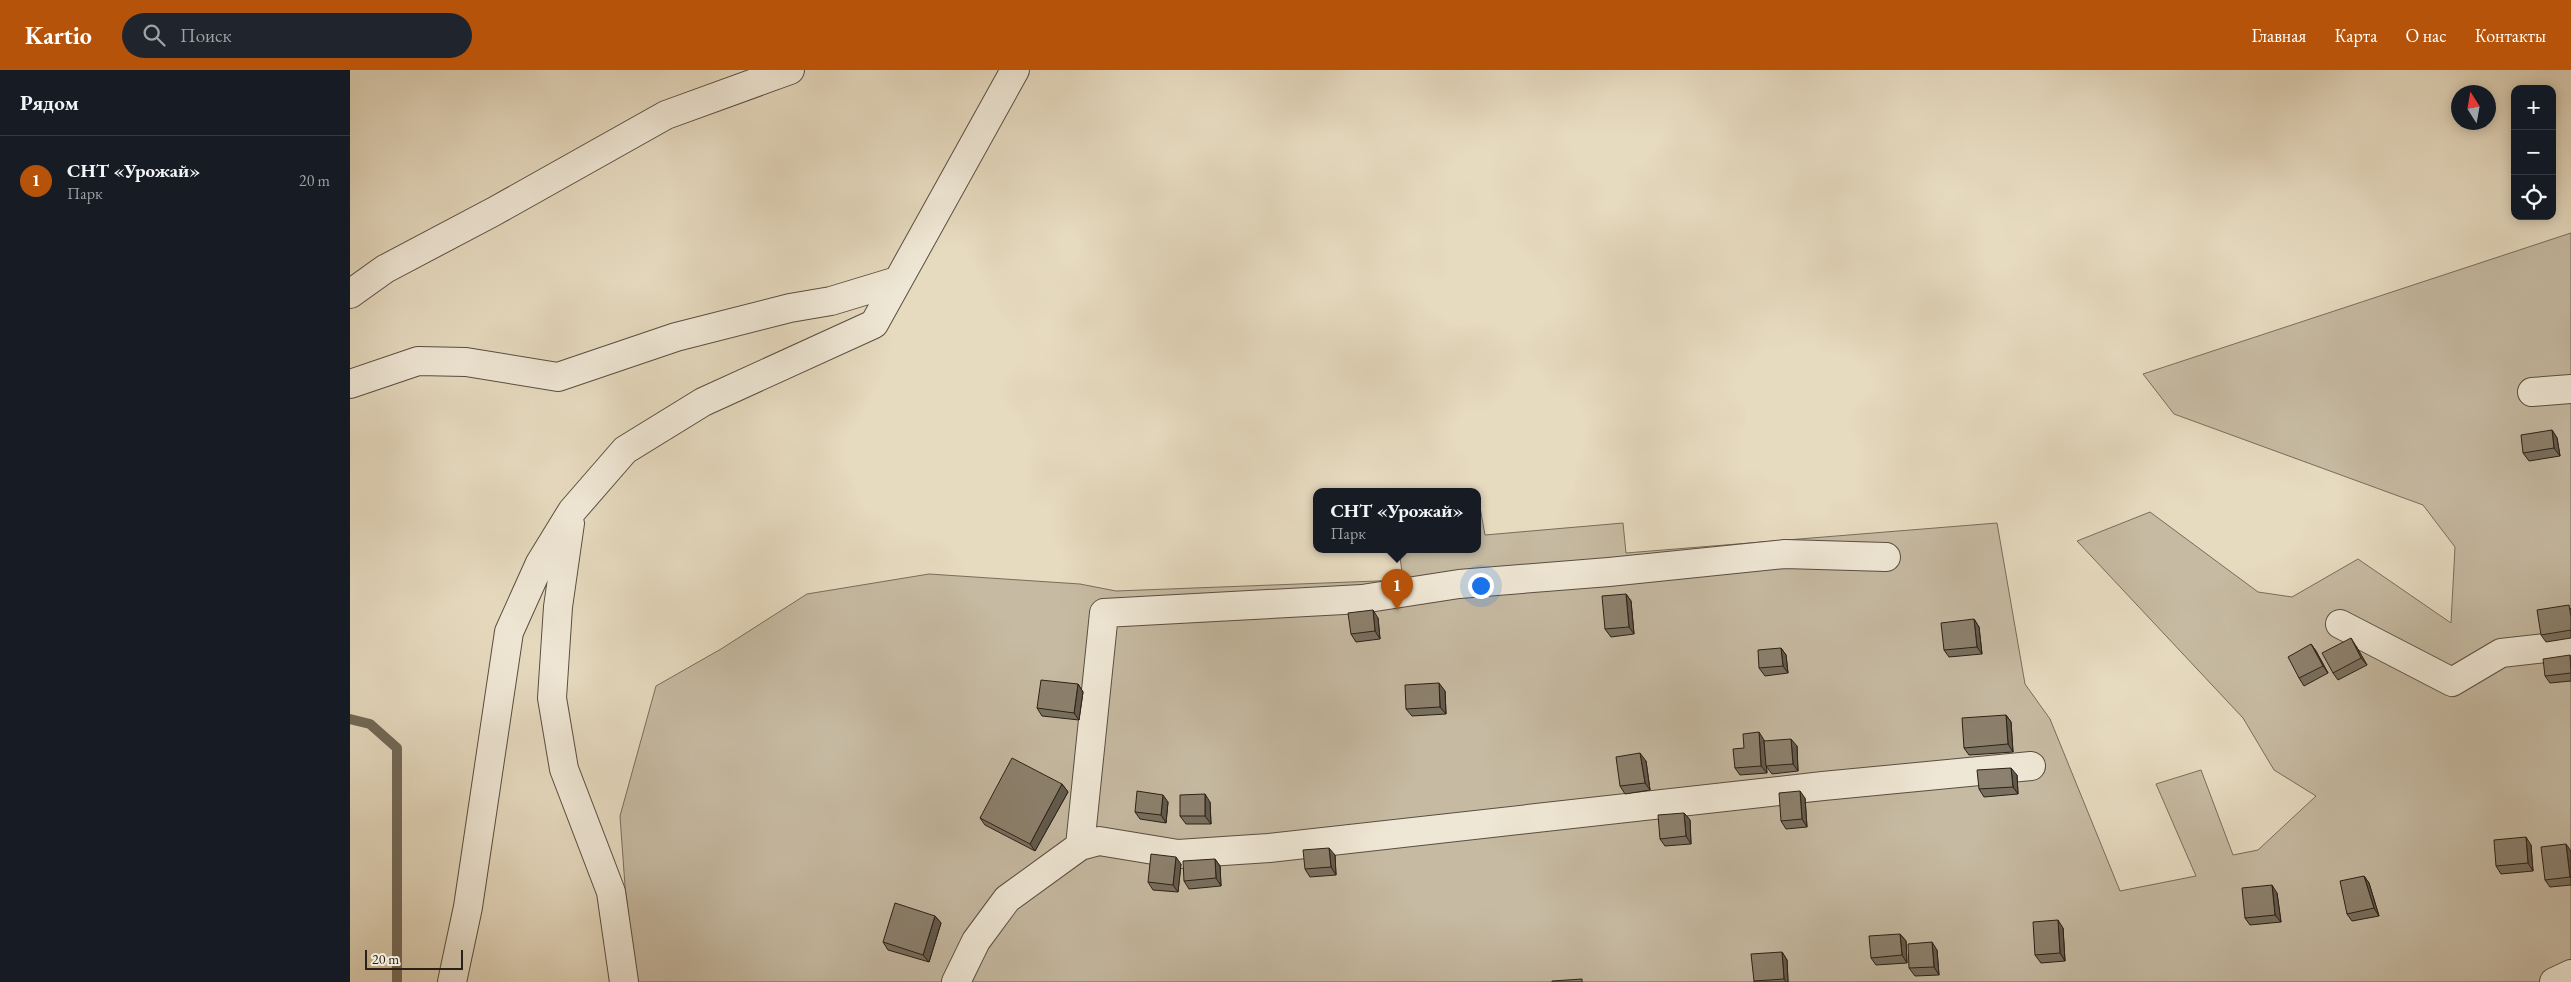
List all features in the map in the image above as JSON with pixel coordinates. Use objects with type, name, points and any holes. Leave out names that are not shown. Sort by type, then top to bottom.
[{"type":"street","points":[[350,294],[385,269],[493,212],[666,114],[790,70]]},
{"type":"street","points":[[452,982],[468,907],[509,632],[540,563],[572,510],[625,450],[703,402],[874,324],[1015,70]]},
{"type":"street","points":[[350,384],[418,361],[466,362],[558,377],[676,337],[790,308],[831,301],[897,281]]},
{"type":"street","points":[[2532,392],[2571,389]]},
{"type":"street","points":[[572,510],[558,607],[552,698],[564,769],[611,892],[624,982]]},
{"type":"street","points":[[1080,846],[1104,613],[1362,599],[1459,584],[1609,572],[1785,554],[1886,557]]},
{"type":"street","points":[[2340,624],[2452,682],[2501,652],[2571,645]]},
{"type":"street","points":[[956,982],[976,941],[1007,899],[1080,846],[1098,841],[1178,854],[1269,848],[1823,786],[2031,766]]},
{"type":"street","points":[[2554,982],[2571,974]]},
{"type":"shaded area","points":[[2571,233],[2571,982],[629,982],[636,979],[625,886],[620,816],[656,686],[721,649],[807,594],[929,574],[1080,584],[1116,591],[1403,580],[1400,553],[1481,553],[1481,513],[1485,535],[1623,523],[1626,553],[1997,523],[2025,684],[2050,719],[2120,891],[2196,876],[2156,784],[2201,770],[2233,855],[2258,850],[2316,796],[2274,770],[2243,718],[2077,541],[2150,512],[2258,592],[2292,597],[2358,559],[2451,623],[2455,547],[2423,505],[2174,414],[2143,374]]},
{"type":"building","points":[[2552,430],[2554,448],[2523,453],[2521,435]]},
{"type":"building","points":[[1626,594],[1629,627],[1605,629],[1602,596]]},
{"type":"building","points":[[2569,605],[2571,630],[2541,635],[2537,610]]},
{"type":"building","points":[[1373,610],[1375,631],[1351,634],[1348,613]]},
{"type":"building","points":[[1974,619],[1977,647],[1944,650],[1941,623]]},
{"type":"building","points":[[2351,638],[2361,658],[2333,673],[2322,653]]},
{"type":"building","points":[[2311,644],[2323,666],[2299,678],[2288,657]]},
{"type":"building","points":[[1781,648],[1783,666],[1759,668],[1758,650]]},
{"type":"building","points":[[2570,655],[2571,673],[2545,676],[2543,659]]},
{"type":"building","points":[[1041,680],[1078,684],[1074,713],[1037,708]]},
{"type":"building","points":[[1439,683],[1440,707],[1406,709],[1405,685]]},
{"type":"building","points":[[2006,715],[2008,744],[1964,748],[1962,718]]},
{"type":"building","points":[[1759,732],[1761,766],[1735,768],[1733,749],[1744,748],[1743,734]]},
{"type":"building","points":[[1791,739],[1793,764],[1766,766],[1764,741]]},
{"type":"building","points":[[1640,753],[1645,783],[1620,786],[1616,757]]},
{"type":"building","points":[[1012,758],[1062,784],[1030,844],[980,818]]},
{"type":"building","points":[[2011,768],[2013,787],[1979,789],[1977,770]]},
{"type":"building","points":[[1137,791],[1163,795],[1161,815],[1135,812]]},
{"type":"building","points":[[1800,791],[1802,819],[1781,821],[1779,793]]},
{"type":"building","points":[[1205,794],[1205,816],[1180,816],[1180,795]]},
{"type":"building","points":[[1684,813],[1686,836],[1660,839],[1658,815]]},
{"type":"building","points":[[2526,837],[2528,863],[2496,866],[2494,840]]},
{"type":"building","points":[[2566,844],[2570,877],[2545,880],[2541,847]]},
{"type":"building","points":[[1329,848],[1331,867],[1305,869],[1303,850]]},
{"type":"building","points":[[1151,854],[1176,857],[1173,885],[1148,882]]},
{"type":"building","points":[[1215,859],[1216,878],[1184,881],[1183,861]]},
{"type":"building","points":[[2364,876],[2374,908],[2347,914],[2340,881]]},
{"type":"building","points":[[2272,885],[2275,915],[2245,918],[2242,888]]},
{"type":"building","points":[[895,903],[935,916],[923,955],[883,942]]},
{"type":"building","points":[[2058,920],[2060,953],[2035,955],[2033,922]]},
{"type":"building","points":[[1900,934],[1902,955],[1871,958],[1869,936]]},
{"type":"building","points":[[1932,942],[1934,967],[1909,968],[1908,944]]},
{"type":"building","points":[[1782,952],[1784,979],[1754,981],[1751,954]]},
{"type":"building","points":[[1582,979],[1582,982],[1552,982],[1552,981]]},
{"type":"waterway","points":[[350,719],[370,724],[397,748],[397,982]]},
{"type":"place","name":"СНТ «Урожай»","points":[[1397,610]]}]
